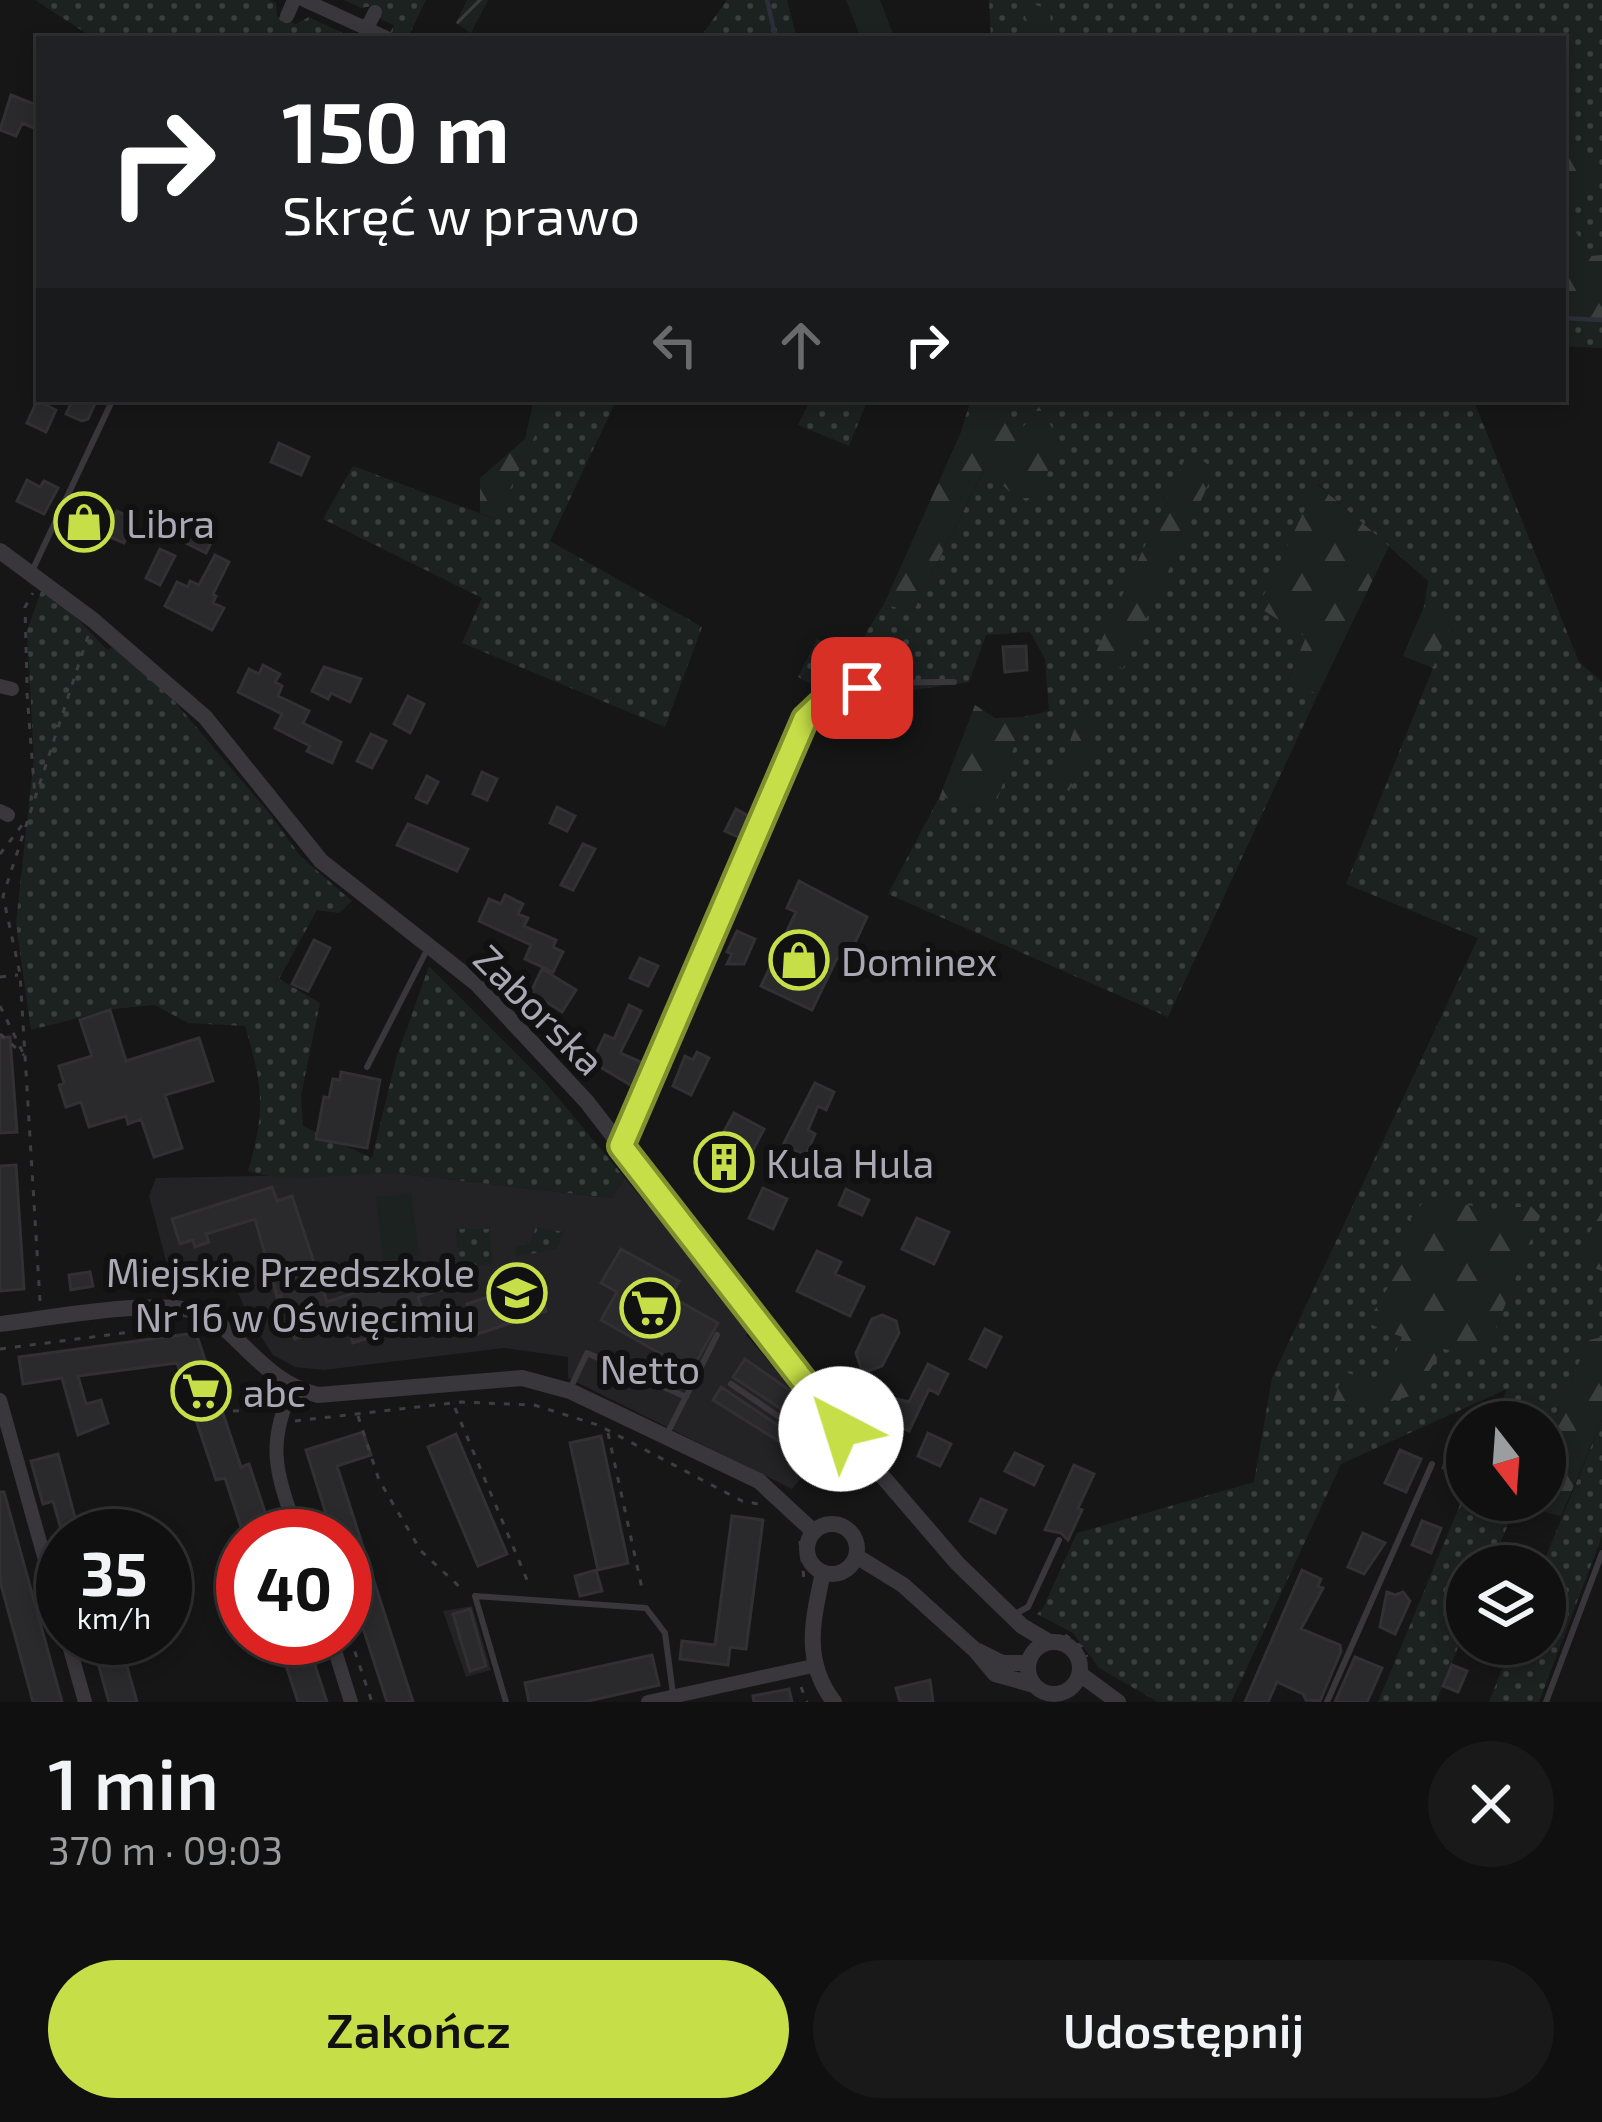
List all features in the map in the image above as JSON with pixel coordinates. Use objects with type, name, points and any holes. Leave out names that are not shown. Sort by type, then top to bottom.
[{"type":"street","points":[[287,16],[294,0]]},
{"type":"street","points":[[304,0],[383,36]]},
{"type":"street","points":[[367,28],[375,12]]},
{"type":"street","name":"Zaborska","points":[[0,550],[93,620],[205,717],[321,861],[477,984],[587,1102],[816,1400],[957,1563],[1017,1621],[1049,1642]]},
{"type":"street","points":[[0,1324],[184,1306],[214,1319],[256,1363],[292,1387],[318,1395],[522,1378],[570,1391],[760,1480],[807,1535],[808,1554],[823,1572]]},
{"type":"street","points":[[290,1509],[273,1456],[280,1414],[292,1387]]},
{"type":"street","points":[[0,1400],[36,1528]]},
{"type":"street","points":[[807,1535],[829,1524],[845,1527],[855,1540],[856,1556],[847,1570],[823,1572]]},
{"type":"street","points":[[856,1556],[903,1585],[995,1674],[1048,1694],[1076,1681]]},
{"type":"street","points":[[823,1572],[811,1632],[813,1666],[833,1702]]},
{"type":"street","name":"Zaborska","points":[[1017,1621],[1030,1659]]},
{"type":"street","points":[[975,1650],[1003,1663],[1030,1659],[1049,1642],[1061,1642],[1075,1651],[1076,1681]]},
{"type":"street","points":[[1030,1659],[1034,1685]]},
{"type":"street","points":[[75,1665],[85,1702]]},
{"type":"street","points":[[339,1665],[351,1702]]},
{"type":"street","points":[[648,1702],[813,1666]]},
{"type":"street","points":[[1076,1681],[1104,1702]]},
{"type":"street","points":[[1076,1681],[1118,1702]]},
{"type":"lane","points":[[35,577],[112,402]]},
{"type":"lane","points":[[621,1146],[805,719],[824,701],[862,688],[954,682]]},
{"type":"lane","points":[[368,1067],[428,948]]},
{"type":"lane","points":[[667,1435],[717,1335]]},
{"type":"lane","points":[[570,1391],[587,1352],[686,1397]]},
{"type":"lane","points":[[731,1384],[846,1462],[867,1459]]},
{"type":"lane","points":[[1327,1702],[1432,1464]]},
{"type":"lane","points":[[1017,1621],[1059,1540]]},
{"type":"lane","points":[[1546,1702],[1602,1553]]},
{"type":"lane","points":[[506,1702],[476,1596],[646,1608],[665,1634],[674,1699]]},
{"type":"path","points":[[35,577],[25,607],[35,800]]},
{"type":"path","points":[[3,896],[93,620]]},
{"type":"path","points":[[4,813],[4,848]]},
{"type":"path","points":[[0,854],[30,813]]},
{"type":"path","points":[[0,887],[20,974],[40,1302]]},
{"type":"path","points":[[0,977],[20,974]]},
{"type":"path","points":[[0,1006],[25,1056]]},
{"type":"path","points":[[0,1034],[25,1056]]},
{"type":"path","points":[[184,1306],[188,1286],[251,1270]]},
{"type":"path","points":[[0,1349],[179,1325]]},
{"type":"path","points":[[233,1411],[270,1409],[299,1423],[454,1405],[534,1405],[607,1431],[770,1512]]},
{"type":"path","points":[[454,1405],[536,1600]]},
{"type":"path","points":[[358,1414],[379,1480],[421,1551],[476,1596]]},
{"type":"path","points":[[607,1431],[646,1608]]},
{"type":"path","points":[[803,1587],[807,1535]]},
{"type":"path","points":[[359,1665],[372,1702]]},
{"type":"path","points":[[800,1684],[808,1702]]},
{"type":"shaded area","points":[[394,1173],[611,1198],[625,1178],[751,1330],[746,1335],[836,1437],[792,1489],[568,1378],[568,1357],[504,1348],[324,1370],[295,1367],[273,1355],[249,1318],[228,1270],[171,1280],[149,1196],[156,1178]]},
{"type":"shaded area","points":[[472,1606],[491,1670],[466,1677],[443,1611]]},
{"type":"green space","points":[[35,0],[269,0],[276,3],[277,16],[296,24],[309,17],[349,36],[90,36]]},
{"type":"green space","points":[[344,0],[426,0],[408,36],[388,36],[394,25],[382,20],[372,6],[361,8]]},
{"type":"green space","points":[[467,0],[488,0],[471,33],[456,23]]},
{"type":"green space","points":[[727,0],[787,0],[796,36],[701,36]]},
{"type":"green space","points":[[846,0],[880,0],[894,36],[860,36]]},
{"type":"green space","points":[[989,0],[1602,0],[1602,348],[1566,346],[1566,36],[991,36]]},
{"type":"green space","points":[[1017,0],[1050,9],[1052,36],[1035,36]]},
{"type":"green space","points":[[1583,151],[1596,178],[1577,198],[1566,200],[1566,156]]},
{"type":"green space","points":[[1566,230],[1576,232],[1591,256],[1602,255],[1602,326],[1566,326]]},
{"type":"green space","points":[[533,402],[551,402],[496,519],[480,513],[480,478],[525,439]]},
{"type":"green space","points":[[551,402],[616,402],[550,541],[702,627],[665,727],[462,643],[482,598],[323,519],[353,466],[495,519]]},
{"type":"green space","points":[[810,402],[867,402],[849,446],[798,425]]},
{"type":"green space","points":[[970,402],[1474,402],[1579,662],[1602,682],[1602,1337],[1589,1340],[1562,1401],[1502,1401],[1507,1389],[1480,1401],[1446,1401],[1446,1417],[1341,1464],[1231,1702],[1158,1702],[1099,1668],[1073,1633],[1037,1614],[1077,1533],[1254,1482],[1272,1378],[1478,938],[1346,884],[1433,668],[1403,656],[1424,607],[1428,581],[1318,484],[1307,638],[1288,679],[1318,694],[1168,1017],[888,894],[940,796],[974,807],[998,798],[1023,717],[1049,711],[1045,659],[1030,632],[986,635],[969,682],[843,700],[798,677],[817,639],[853,654],[884,604],[913,612],[985,468],[1017,498],[1061,443],[1039,408],[1017,435],[991,408],[961,432]]},
{"type":"green space","points":[[1039,407],[1062,443],[1036,498],[1017,498],[984,469],[913,612],[884,604],[961,432],[991,408],[1018,434]]},
{"type":"green space","points":[[1189,450],[1215,470],[1123,669],[1096,652]]},
{"type":"green space","points":[[1317,484],[1389,546],[1318,694],[1288,680],[1306,637],[1258,607]]},
{"type":"green space","points":[[41,591],[73,614],[107,650],[114,646],[169,695],[301,857],[352,901],[339,913],[317,910],[279,979],[320,1003],[301,1095],[303,1126],[372,1158],[396,1059],[429,966],[543,1080],[625,1178],[611,1198],[394,1173],[280,1179],[248,1171],[260,1098],[245,1026],[188,1023],[155,1005],[113,1009],[31,1030],[16,923],[34,758],[27,631]]},
{"type":"green space","points":[[1424,607],[1451,626],[1433,667],[1403,656]]},
{"type":"green space","points":[[879,627],[905,647],[895,675],[878,676],[867,658]]},
{"type":"green space","points":[[1092,704],[1090,752],[1069,791],[1055,783],[1083,705]]},
{"type":"green space","points":[[975,705],[995,718],[1023,717],[998,798],[974,807],[940,796]]},
{"type":"green space","points":[[411,1193],[419,1256],[383,1260],[376,1197]]},
{"type":"green space","points":[[1426,1198],[1492,1209],[1531,1206],[1540,1216],[1485,1356],[1443,1349],[1414,1395],[1367,1408],[1333,1401],[1344,1372],[1383,1383],[1402,1337],[1367,1323],[1409,1252],[1393,1242]]},
{"type":"green space","points":[[1602,1212],[1602,1271],[1573,1259]]},
{"type":"green space","points":[[536,1227],[564,1232],[557,1249],[515,1257],[516,1246],[530,1243]]},
{"type":"green space","points":[[455,1229],[490,1229],[493,1264],[461,1266]]},
{"type":"green space","points":[[1602,1337],[1602,1420],[1566,1504],[1566,1401],[1562,1401],[1589,1340]]},
{"type":"green space","points":[[1602,1420],[1602,1536],[1566,1631],[1566,1545],[1551,1545],[1560,1521],[1566,1521],[1566,1508]]},
{"type":"green space","points":[[1453,1521],[1509,1521],[1500,1545],[1446,1545],[1446,1665],[1451,1665],[1436,1702],[1378,1702]]},
{"type":"green space","points":[[1504,1665],[1553,1665],[1539,1702],[1489,1702]]},
{"type":"building","points":[[11,95],[36,105],[36,129],[22,123],[16,136],[0,130]]},
{"type":"building","points":[[37,402],[56,410],[46,432],[27,423]]},
{"type":"building","points":[[72,402],[96,402],[88,419],[66,414]]},
{"type":"building","points":[[279,443],[309,457],[301,475],[271,462]]},
{"type":"building","points":[[27,480],[58,488],[44,514],[17,501]]},
{"type":"building","points":[[83,501],[135,520],[124,543],[73,521]]},
{"type":"building","points":[[192,520],[216,533],[206,553],[182,541]]},
{"type":"building","points":[[160,549],[175,556],[160,585],[146,578]]},
{"type":"building","points":[[215,555],[229,562],[213,594],[213,603],[224,608],[212,630],[165,606],[177,582],[199,585]]},
{"type":"building","points":[[1026,646],[1027,670],[1005,672],[1003,647]]},
{"type":"building","points":[[263,665],[280,674],[275,682],[282,686],[278,696],[309,711],[303,723],[341,742],[332,763],[275,728],[282,714],[238,692],[249,669],[259,674]]},
{"type":"building","points":[[324,667],[361,679],[350,702],[312,691]]},
{"type":"building","points":[[408,696],[424,704],[410,733],[394,724]]},
{"type":"building","points":[[371,734],[386,741],[372,768],[357,761]]},
{"type":"building","points":[[482,772],[497,779],[487,800],[473,794]]},
{"type":"building","points":[[427,776],[438,782],[427,803],[416,798]]},
{"type":"building","points":[[557,807],[575,816],[567,831],[550,823]]},
{"type":"building","points":[[736,809],[754,819],[745,840],[725,831]]},
{"type":"building","points":[[408,824],[468,849],[457,871],[397,845]]},
{"type":"building","points":[[583,844],[595,849],[573,890],[561,885]]},
{"type":"building","points":[[799,881],[867,917],[846,962],[837,958],[812,1010],[761,986],[796,912],[787,908]]},
{"type":"building","points":[[505,895],[523,904],[518,914],[528,918],[524,926],[556,940],[553,947],[563,952],[553,972],[525,959],[531,945],[479,921],[489,899],[501,904]]},
{"type":"building","points":[[737,931],[755,939],[744,964],[727,964],[732,954],[727,952]]},
{"type":"building","points":[[314,940],[330,948],[308,991],[292,984]]},
{"type":"building","points":[[640,958],[658,966],[648,986],[630,978]]},
{"type":"building","points":[[542,969],[576,990],[562,1012],[531,992]]},
{"type":"building","points":[[629,1005],[641,1011],[620,1053],[643,1063],[632,1086],[592,1062],[605,1035],[614,1039]]},
{"type":"building","points":[[110,1010],[126,1061],[199,1038],[213,1081],[165,1095],[182,1148],[154,1157],[141,1119],[128,1124],[126,1116],[89,1127],[81,1102],[66,1107],[59,1066],[92,1056],[80,1020]]},
{"type":"building","points":[[10,1037],[17,1132],[0,1133],[0,1038]]},
{"type":"building","points":[[697,1052],[709,1058],[691,1095],[673,1086],[685,1056],[693,1060]]},
{"type":"building","points":[[341,1072],[380,1080],[367,1148],[316,1139],[324,1097],[329,1098],[333,1079],[340,1080]]},
{"type":"building","points":[[815,1083],[834,1092],[826,1110],[818,1106],[808,1130],[815,1134],[806,1155],[783,1145]]},
{"type":"building","name":"Kula Hula","points":[[734,1113],[764,1129],[731,1192],[695,1173]]},
{"type":"building","points":[[16,1165],[24,1289],[0,1291],[0,1166]]},
{"type":"building","points":[[272,1187],[277,1201],[292,1196],[327,1302],[434,1267],[441,1290],[418,1297],[426,1320],[353,1343],[346,1322],[295,1339],[281,1295],[277,1297],[255,1219],[206,1234],[209,1242],[195,1247],[193,1240],[180,1244],[172,1219]]},
{"type":"building","points":[[763,1188],[787,1199],[773,1229],[749,1218]]},
{"type":"building","points":[[846,1189],[869,1200],[862,1215],[839,1205]]},
{"type":"building","points":[[917,1218],[949,1232],[934,1264],[902,1249]]},
{"type":"building","name":"Netto","points":[[621,1249],[679,1281],[670,1296],[718,1323],[691,1371],[601,1320],[617,1292],[601,1283]]},
{"type":"building","points":[[817,1251],[841,1262],[835,1274],[864,1287],[850,1316],[797,1291]]},
{"type":"building","points":[[90,1272],[93,1286],[71,1290],[69,1275]]},
{"type":"building","name":"Miejskie Przedszkole Nr 16 w Oświęcimiu","points":[[535,1281],[546,1311],[478,1334],[467,1304]]},
{"type":"building","points":[[882,1315],[896,1321],[899,1333],[882,1366],[868,1371],[861,1368],[856,1353],[872,1319]]},
{"type":"building","points":[[985,1329],[1001,1337],[986,1367],[970,1359]]},
{"type":"building","points":[[196,1333],[241,1467],[249,1464],[264,1509],[235,1509],[225,1478],[216,1480],[177,1363],[78,1376],[86,1404],[101,1400],[108,1423],[78,1435],[62,1378],[23,1384],[19,1357]]},
{"type":"building","points":[[745,1359],[798,1396],[790,1415],[733,1377]]},
{"type":"building","points":[[928,1364],[948,1374],[938,1394],[929,1389],[909,1431],[886,1421],[897,1399],[909,1402]]},
{"type":"building","points":[[721,1387],[815,1450],[809,1460],[713,1400]]},
{"type":"building","points":[[363,1432],[371,1455],[337,1466],[351,1509],[325,1509],[306,1450]]},
{"type":"building","points":[[928,1433],[951,1444],[940,1466],[918,1456]]},
{"type":"building","points":[[456,1434],[507,1554],[478,1566],[428,1447]]},
{"type":"building","points":[[601,1436],[628,1563],[598,1570],[570,1443]]},
{"type":"building","points":[[1400,1450],[1421,1459],[1406,1492],[1385,1483]]},
{"type":"building","points":[[1015,1453],[1043,1466],[1034,1485],[1005,1471]]},
{"type":"building","points":[[58,1454],[73,1509],[55,1509],[53,1501],[43,1504],[31,1461]]},
{"type":"building","points":[[1074,1465],[1094,1474],[1068,1540],[1061,1533],[1045,1530]]},
{"type":"building","points":[[0,1492],[4,1492],[36,1608],[36,1665],[52,1665],[62,1702],[33,1702],[0,1581]]},
{"type":"building","points":[[981,1499],[1006,1510],[995,1533],[970,1521]]},
{"type":"building","points":[[732,1516],[763,1520],[746,1649],[730,1647],[728,1665],[680,1659],[682,1641],[715,1645]]},
{"type":"building","points":[[1422,1521],[1441,1528],[1431,1553],[1412,1545]]},
{"type":"building","points":[[1363,1533],[1385,1543],[1364,1574],[1348,1567]]},
{"type":"building","points":[[596,1570],[602,1591],[580,1596],[575,1576]]},
{"type":"building","points":[[1302,1570],[1321,1579],[1318,1586],[1323,1588],[1301,1629],[1340,1645],[1341,1651],[1320,1701],[1306,1700],[1277,1682],[1268,1702],[1245,1702]]},
{"type":"building","points":[[372,1575],[413,1702],[387,1702],[372,1656]]},
{"type":"building","points":[[1387,1592],[1403,1592],[1410,1601],[1395,1634],[1380,1627]]},
{"type":"building","points":[[470,1609],[486,1666],[470,1671],[453,1614]]},
{"type":"building","points":[[652,1655],[659,1685],[584,1702],[529,1702],[525,1683]]},
{"type":"building","points":[[1355,1657],[1382,1668],[1367,1702],[1335,1702]]},
{"type":"building","points":[[99,1665],[127,1665],[137,1702],[109,1702]]},
{"type":"building","points":[[286,1665],[315,1665],[327,1702],[298,1702]]},
{"type":"building","points":[[1452,1665],[1467,1671],[1458,1692],[1443,1686]]},
{"type":"building","points":[[930,1680],[933,1702],[900,1702],[896,1688]]},
{"type":"building","points":[[789,1689],[792,1702],[754,1702],[753,1696]]},
{"type":"waterway","points":[[767,0],[775,36]]},
{"type":"waterway","points":[[1566,318],[1602,320]]},
{"type":"place","name":"Libra","points":[[84,522]]},
{"type":"place","name":"Dominex","points":[[799,960]]},
{"type":"place","name":"Kula Hula","points":[[724,1162]]},
{"type":"place","name":"Miejskie Przedszkole Nr 16 w Oświęcimiu","points":[[517,1293]]},
{"type":"place","name":"Netto","points":[[650,1308]]},
{"type":"place","name":"abc","points":[[201,1391]]},
{"type":"route","points":[[841,1429],[621,1146],[805,719],[824,701],[862,688]]}]
